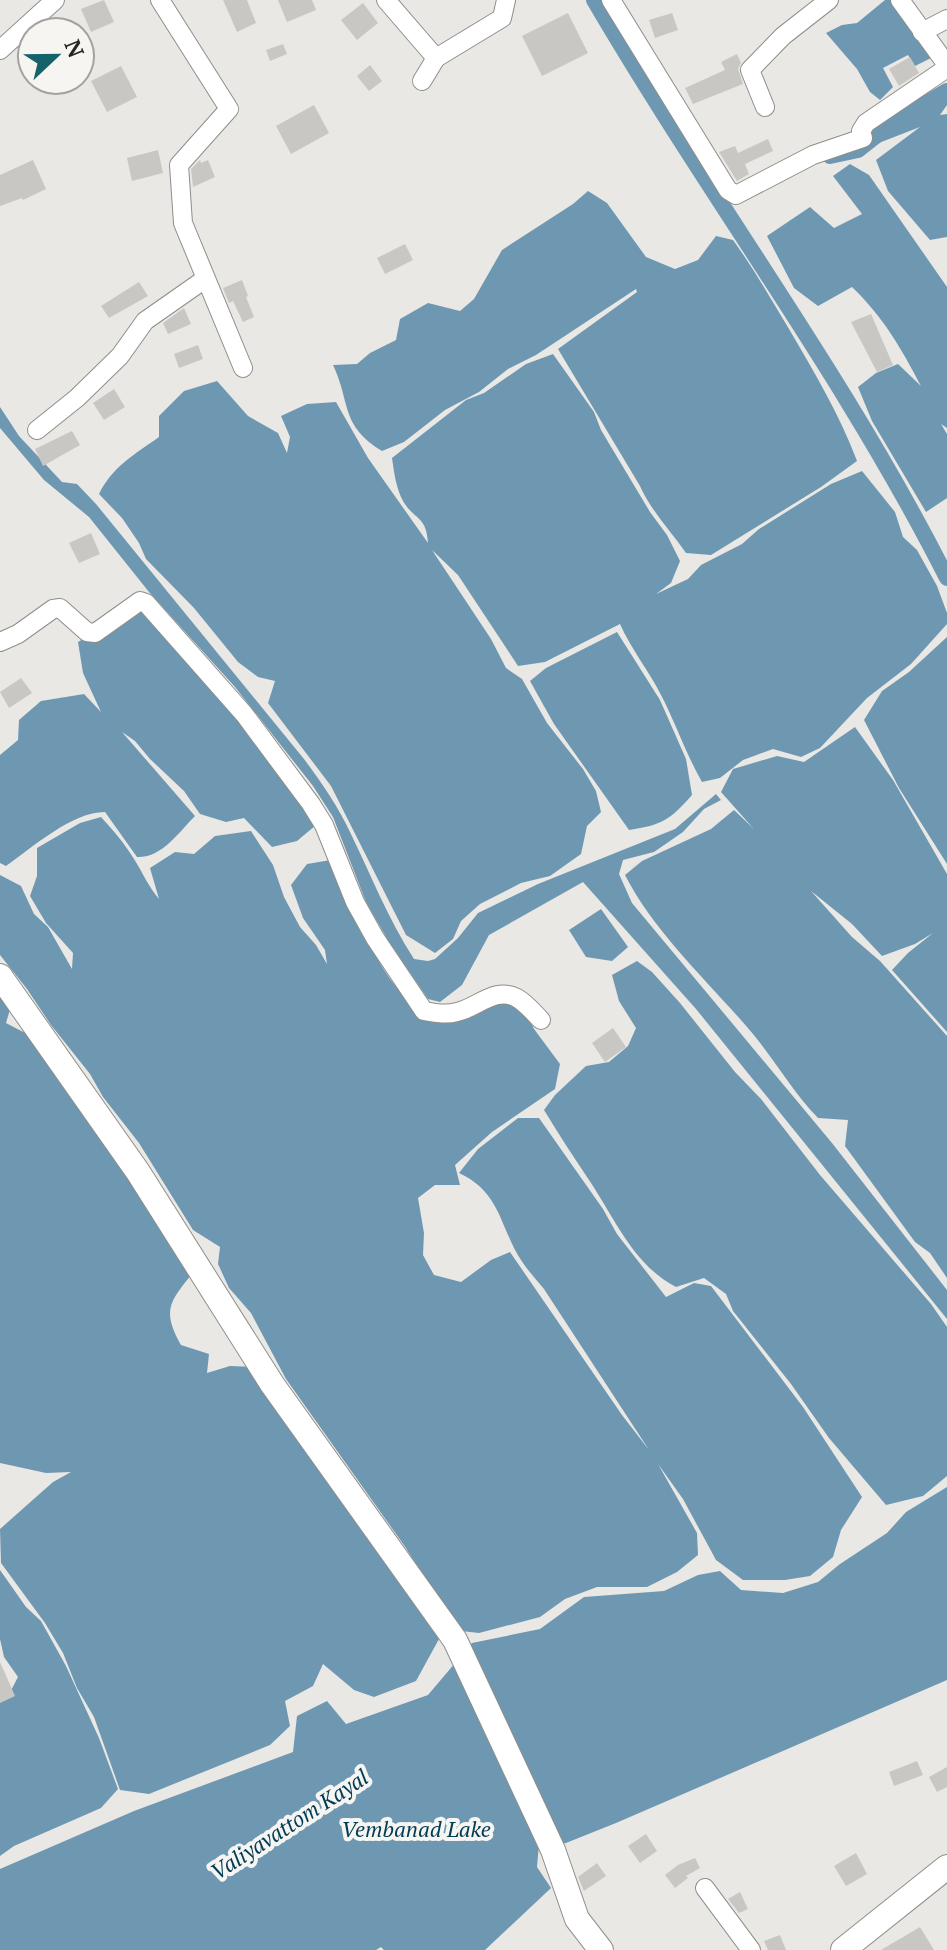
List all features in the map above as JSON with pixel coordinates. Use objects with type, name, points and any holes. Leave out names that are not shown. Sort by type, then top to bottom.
[{"type":"street","points":[[160,0],[229,109],[179,165],[183,223],[243,368]]},
{"type":"street","points":[[386,0],[436,58]]},
{"type":"street","points":[[422,81],[436,58],[502,18],[506,0]]},
{"type":"street","points":[[611,0],[728,190],[736,195],[813,155],[863,138],[861,131],[866,123],[947,66],[900,0]]},
{"type":"street","points":[[765,107],[750,70],[783,36],[829,0]]},
{"type":"street","points":[[0,50],[52,1]]},
{"type":"street","points":[[922,32],[947,19]]},
{"type":"street","points":[[37,430],[77,398],[120,356],[145,321],[205,279]]},
{"type":"street","points":[[0,642],[18,634],[53,609],[60,608],[87,632],[95,633],[140,601],[146,603],[244,714],[311,804],[324,825],[355,902],[424,1011],[438,1014],[458,1012],[493,995],[511,996],[520,999],[541,1020]]},
{"type":"street","points":[[0,976],[138,1172],[272,1384],[375,1526],[460,1651],[553,1850],[577,1919],[601,1950]]},
{"type":"street","points":[[843,1950],[947,1867]]},
{"type":"street","points":[[705,1888],[751,1950]]},
{"type":"water","points":[[885,0],[894,0],[931,58],[915,66],[908,55],[883,68],[893,87],[880,100],[870,92],[857,69],[826,33],[842,25],[857,23]]},
{"type":"water","points":[[947,96],[947,105],[940,115],[947,114],[947,237],[930,240],[888,191],[876,160],[920,127],[871,146],[868,127],[918,101]]},
{"type":"water","points":[[850,164],[869,175],[947,287],[947,428],[941,424],[947,434],[947,498],[926,512],[872,421],[858,387],[876,373],[898,364],[921,386],[906,359],[883,322],[852,287],[818,306],[794,288],[767,236],[810,207],[834,228],[862,214],[833,176]]},
{"type":"water","points":[[588,191],[607,203],[646,257],[675,269],[698,260],[716,236],[733,240],[817,377],[857,461],[711,555],[686,553],[662,521],[558,349],[637,292],[636,289],[536,355],[508,369],[479,392],[445,410],[404,442],[382,451],[359,432],[348,412],[333,365],[357,364],[370,353],[396,340],[400,319],[428,303],[460,311],[474,299],[502,250]]},
{"type":"water","points":[[553,354],[594,412],[601,430],[680,561],[671,583],[656,594],[688,579],[701,565],[742,544],[759,529],[831,484],[862,471],[895,512],[903,537],[917,550],[937,586],[947,613],[947,624],[911,664],[867,698],[820,748],[801,757],[773,749],[743,760],[720,778],[702,782],[661,695],[620,624],[545,662],[518,666],[458,575],[432,550],[491,639],[506,668],[522,679],[547,723],[583,769],[596,791],[601,812],[587,826],[581,854],[550,876],[521,883],[480,904],[461,921],[453,939],[435,953],[406,935],[331,786],[268,703],[275,681],[258,677],[238,662],[194,608],[146,559],[122,518],[99,494],[117,469],[159,437],[159,416],[184,391],[217,381],[248,416],[278,433],[287,453],[290,437],[281,416],[307,404],[336,402],[368,458],[428,543],[425,527],[401,496],[392,458],[466,400],[484,393],[526,364]]},
{"type":"water","points":[[0,407],[19,436],[62,482],[77,484],[96,504],[304,759],[340,813],[414,959],[435,959],[458,938],[478,913],[538,884],[675,829],[716,794],[721,800],[704,809],[683,832],[654,852],[623,860],[619,874],[632,903],[832,1143],[947,1290],[947,1319],[696,1009],[583,882],[489,935],[462,985],[440,1002],[428,999],[366,902],[333,817],[313,786],[235,687],[149,592],[89,517],[44,480],[0,428]]},
{"type":"water","points":[[144,603],[322,820],[297,841],[272,847],[244,818],[226,822],[200,814],[184,791],[135,741],[122,732],[195,816],[182,830],[162,849],[137,857],[105,812],[92,814],[66,824],[6,866],[0,863],[0,755],[18,740],[19,720],[41,701],[84,694],[101,712],[83,673],[78,642]]},
{"type":"water","points":[[617,632],[660,700],[686,759],[692,795],[665,820],[629,830],[554,724],[530,681],[546,668]]},
{"type":"water","points":[[947,637],[947,864],[899,788],[864,720],[882,691],[909,672]]},
{"type":"water","points":[[855,727],[893,780],[947,874],[947,1032],[892,970],[933,933],[915,944],[882,956],[852,924],[811,891],[852,937],[880,961],[947,1036],[947,1278],[930,1253],[915,1242],[845,1146],[848,1120],[818,1118],[753,1034],[652,918],[625,875],[642,861],[711,829],[734,810],[753,828],[721,792],[733,769],[777,756],[804,762]]},
{"type":"water","points":[[101,817],[127,848],[159,899],[150,868],[175,852],[194,854],[215,836],[251,831],[273,865],[284,897],[300,927],[327,964],[325,950],[303,918],[291,885],[307,864],[337,859],[378,959],[402,994],[418,1009],[520,1000],[534,1029],[560,1064],[555,1089],[492,1132],[455,1165],[460,1185],[435,1185],[418,1198],[424,1233],[423,1255],[434,1275],[461,1282],[491,1260],[510,1252],[649,1450],[514,1248],[488,1196],[481,1187],[459,1173],[478,1149],[518,1118],[539,1118],[617,1234],[666,1297],[694,1283],[711,1286],[803,1407],[862,1497],[841,1530],[833,1557],[810,1576],[785,1580],[743,1580],[716,1560],[683,1499],[658,1464],[697,1533],[698,1555],[677,1572],[647,1587],[597,1587],[565,1599],[540,1617],[479,1633],[461,1631],[286,1379],[251,1313],[229,1288],[218,1264],[220,1247],[193,1230],[139,1143],[0,955],[0,875],[21,886],[34,914],[48,927],[72,969],[73,953],[46,923],[30,896],[37,876],[37,848],[80,823]]},
{"type":"water","points":[[601,909],[628,947],[612,961],[586,957],[569,930]]},
{"type":"water","points":[[637,961],[652,972],[680,1003],[947,1327],[947,1476],[923,1496],[886,1505],[829,1438],[733,1311],[726,1294],[704,1278],[676,1287],[649,1267],[627,1241],[544,1110],[555,1095],[586,1066],[609,1062],[628,1046],[636,1028],[619,1001],[612,975]]},
{"type":"water","points":[[0,992],[11,1006],[6,1023],[27,1034],[88,1116],[192,1274],[171,1307],[171,1324],[181,1345],[209,1354],[207,1373],[230,1366],[256,1367],[422,1605],[439,1639],[416,1681],[374,1697],[354,1690],[323,1664],[313,1686],[285,1701],[290,1726],[270,1745],[149,1794],[120,1790],[94,1717],[77,1688],[63,1653],[1,1563],[0,1529],[53,1482],[71,1472],[46,1473],[0,1463]]},
{"type":"water","name":"Vembanad Lake","points":[[947,1487],[947,1680],[616,1823],[566,1843],[539,1844],[537,1867],[551,1888],[485,1950],[384,1950],[381,1947],[376,1950],[0,1950],[0,1869],[134,1811],[293,1752],[297,1716],[327,1701],[346,1724],[428,1695],[472,1643],[540,1629],[584,1597],[664,1591],[698,1575],[720,1571],[741,1590],[783,1593],[818,1582],[887,1533],[906,1512]]},
{"type":"water","points":[[0,1570],[26,1607],[41,1621],[66,1666],[118,1789],[101,1808],[14,1846],[0,1856],[0,1702],[7,1698],[18,1677],[4,1657],[0,1639]]},
{"type":"building","points":[[104,0],[114,22],[96,30],[96,16],[84,16],[81,9]]},
{"type":"building","points":[[223,0],[247,0],[256,23],[237,32]]},
{"type":"building","points":[[278,0],[312,0],[316,10],[287,22]]},
{"type":"building","points":[[363,3],[378,23],[357,40],[341,20]]},
{"type":"building","points":[[568,13],[588,53],[542,76],[522,36]]},
{"type":"building","points":[[672,13],[678,30],[655,38],[649,20]]},
{"type":"building","points":[[283,44],[287,54],[270,61],[266,50]]},
{"type":"building","points":[[737,54],[743,84],[693,104],[685,88],[725,70],[721,62]]},
{"type":"building","points":[[910,57],[919,73],[899,86],[889,69]]},
{"type":"building","points":[[370,65],[382,81],[369,91],[357,76]]},
{"type":"building","points":[[121,66],[137,97],[107,112],[96,91],[96,78]]},
{"type":"building","points":[[314,105],[329,133],[291,154],[276,126]]},
{"type":"building","points":[[768,139],[773,151],[745,164],[749,174],[737,181],[719,152],[735,146],[738,153]]},
{"type":"building","points":[[158,150],[163,173],[132,181],[127,158]]},
{"type":"building","points":[[33,160],[46,189],[0,206],[0,175]]},
{"type":"building","points":[[200,160],[201,163],[208,160],[215,177],[193,187],[191,169]]},
{"type":"building","points":[[405,244],[413,260],[385,274],[377,258]]},
{"type":"building","points":[[242,280],[254,317],[243,322],[233,301],[229,303],[223,288]]},
{"type":"building","points":[[139,282],[148,296],[109,318],[101,306]]},
{"type":"building","points":[[184,308],[191,324],[168,334],[163,323]]},
{"type":"building","points":[[871,314],[893,365],[877,372],[851,322]]},
{"type":"building","points":[[198,345],[203,359],[179,368],[174,354]]},
{"type":"building","points":[[114,389],[125,407],[104,420],[93,403]]},
{"type":"building","points":[[72,431],[80,445],[43,466],[35,449]]},
{"type":"building","points":[[91,533],[100,554],[79,563],[69,543]]},
{"type":"building","points":[[21,678],[32,693],[9,708],[0,692]]},
{"type":"building","points":[[613,1028],[626,1047],[605,1062],[592,1043]]},
{"type":"building","points":[[0,1662],[15,1696],[0,1703]]},
{"type":"building","points":[[917,1761],[923,1775],[894,1786],[889,1772]]},
{"type":"building","points":[[947,1767],[947,1787],[937,1792],[929,1777]]},
{"type":"building","points":[[646,1834],[657,1851],[640,1863],[628,1846]]},
{"type":"building","points":[[856,1853],[867,1874],[846,1886],[834,1866]]},
{"type":"building","points":[[695,1858],[700,1868],[686,1876],[688,1878],[675,1888],[665,1875]]},
{"type":"building","points":[[597,1863],[606,1876],[584,1891],[578,1877]]},
{"type":"building","points":[[740,1892],[748,1909],[739,1913],[728,1899]]},
{"type":"building","points":[[920,1927],[934,1950],[881,1950]]},
{"type":"building","points":[[780,1935],[786,1950],[768,1950],[764,1941]]},
{"type":"waterway","points":[[594,0],[865,430],[947,578]]},
{"type":"waterway","points":[[916,109],[947,91]]},
{"type":"waterway","points":[[830,156],[858,150],[877,135]]},
{"type":"water label","name":"Valiyavattom Kayal","points":[[289,1824]]}]
